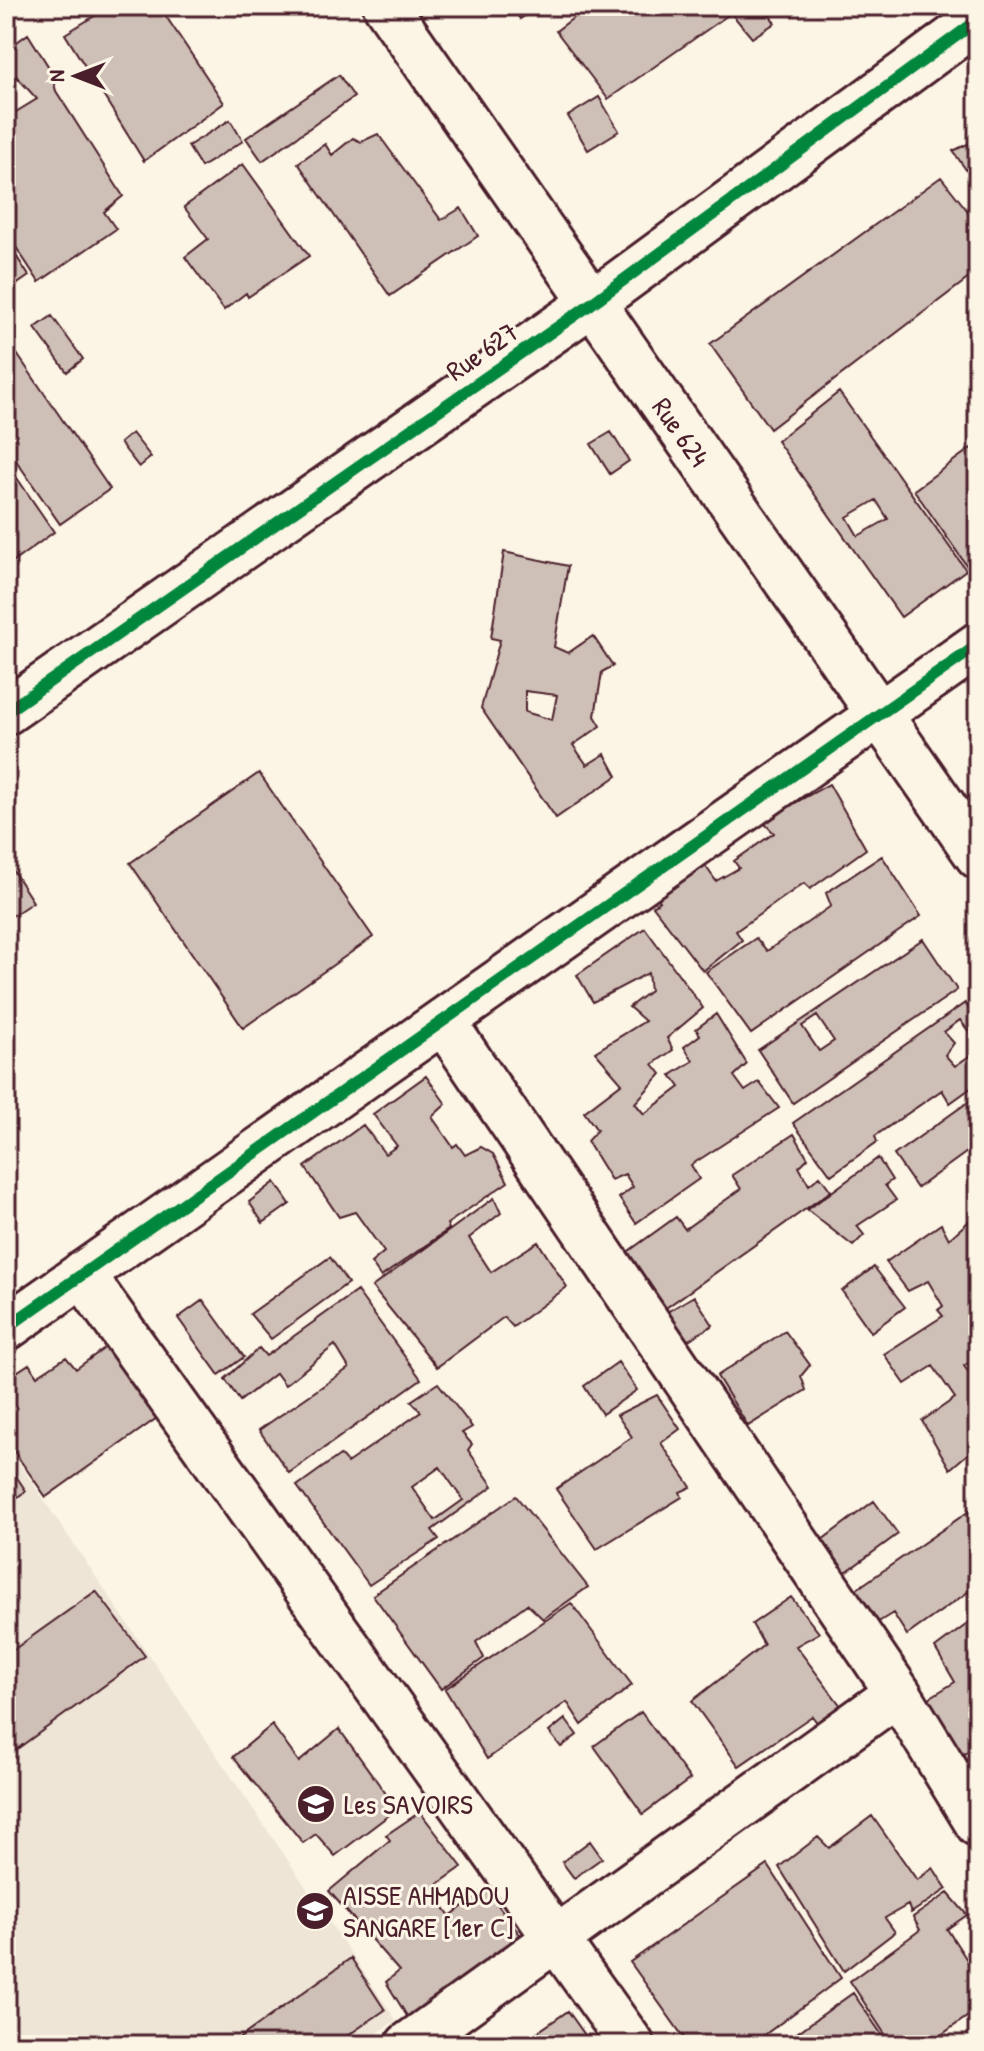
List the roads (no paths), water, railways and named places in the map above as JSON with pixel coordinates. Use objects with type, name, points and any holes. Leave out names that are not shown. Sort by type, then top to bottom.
[{"type":"street","name":"Rue 624","points":[[386,6],[978,856]]},
{"type":"street","name":"Rue 627","points":[[6,712],[591,304],[978,20]]},
{"type":"street","points":[[7,1324],[978,645]]},
{"type":"street","points":[[443,1021],[898,1693],[978,1824]]},
{"type":"street","points":[[82,1274],[632,2045]]},
{"type":"street","points":[[408,2045],[898,1693]]},
{"type":"place","name":"Les SAVOIRS","points":[[316,1804]]},
{"type":"place","name":"AISSE AHMADOU SANGARE [1er C]","points":[[315,1911]]}]
